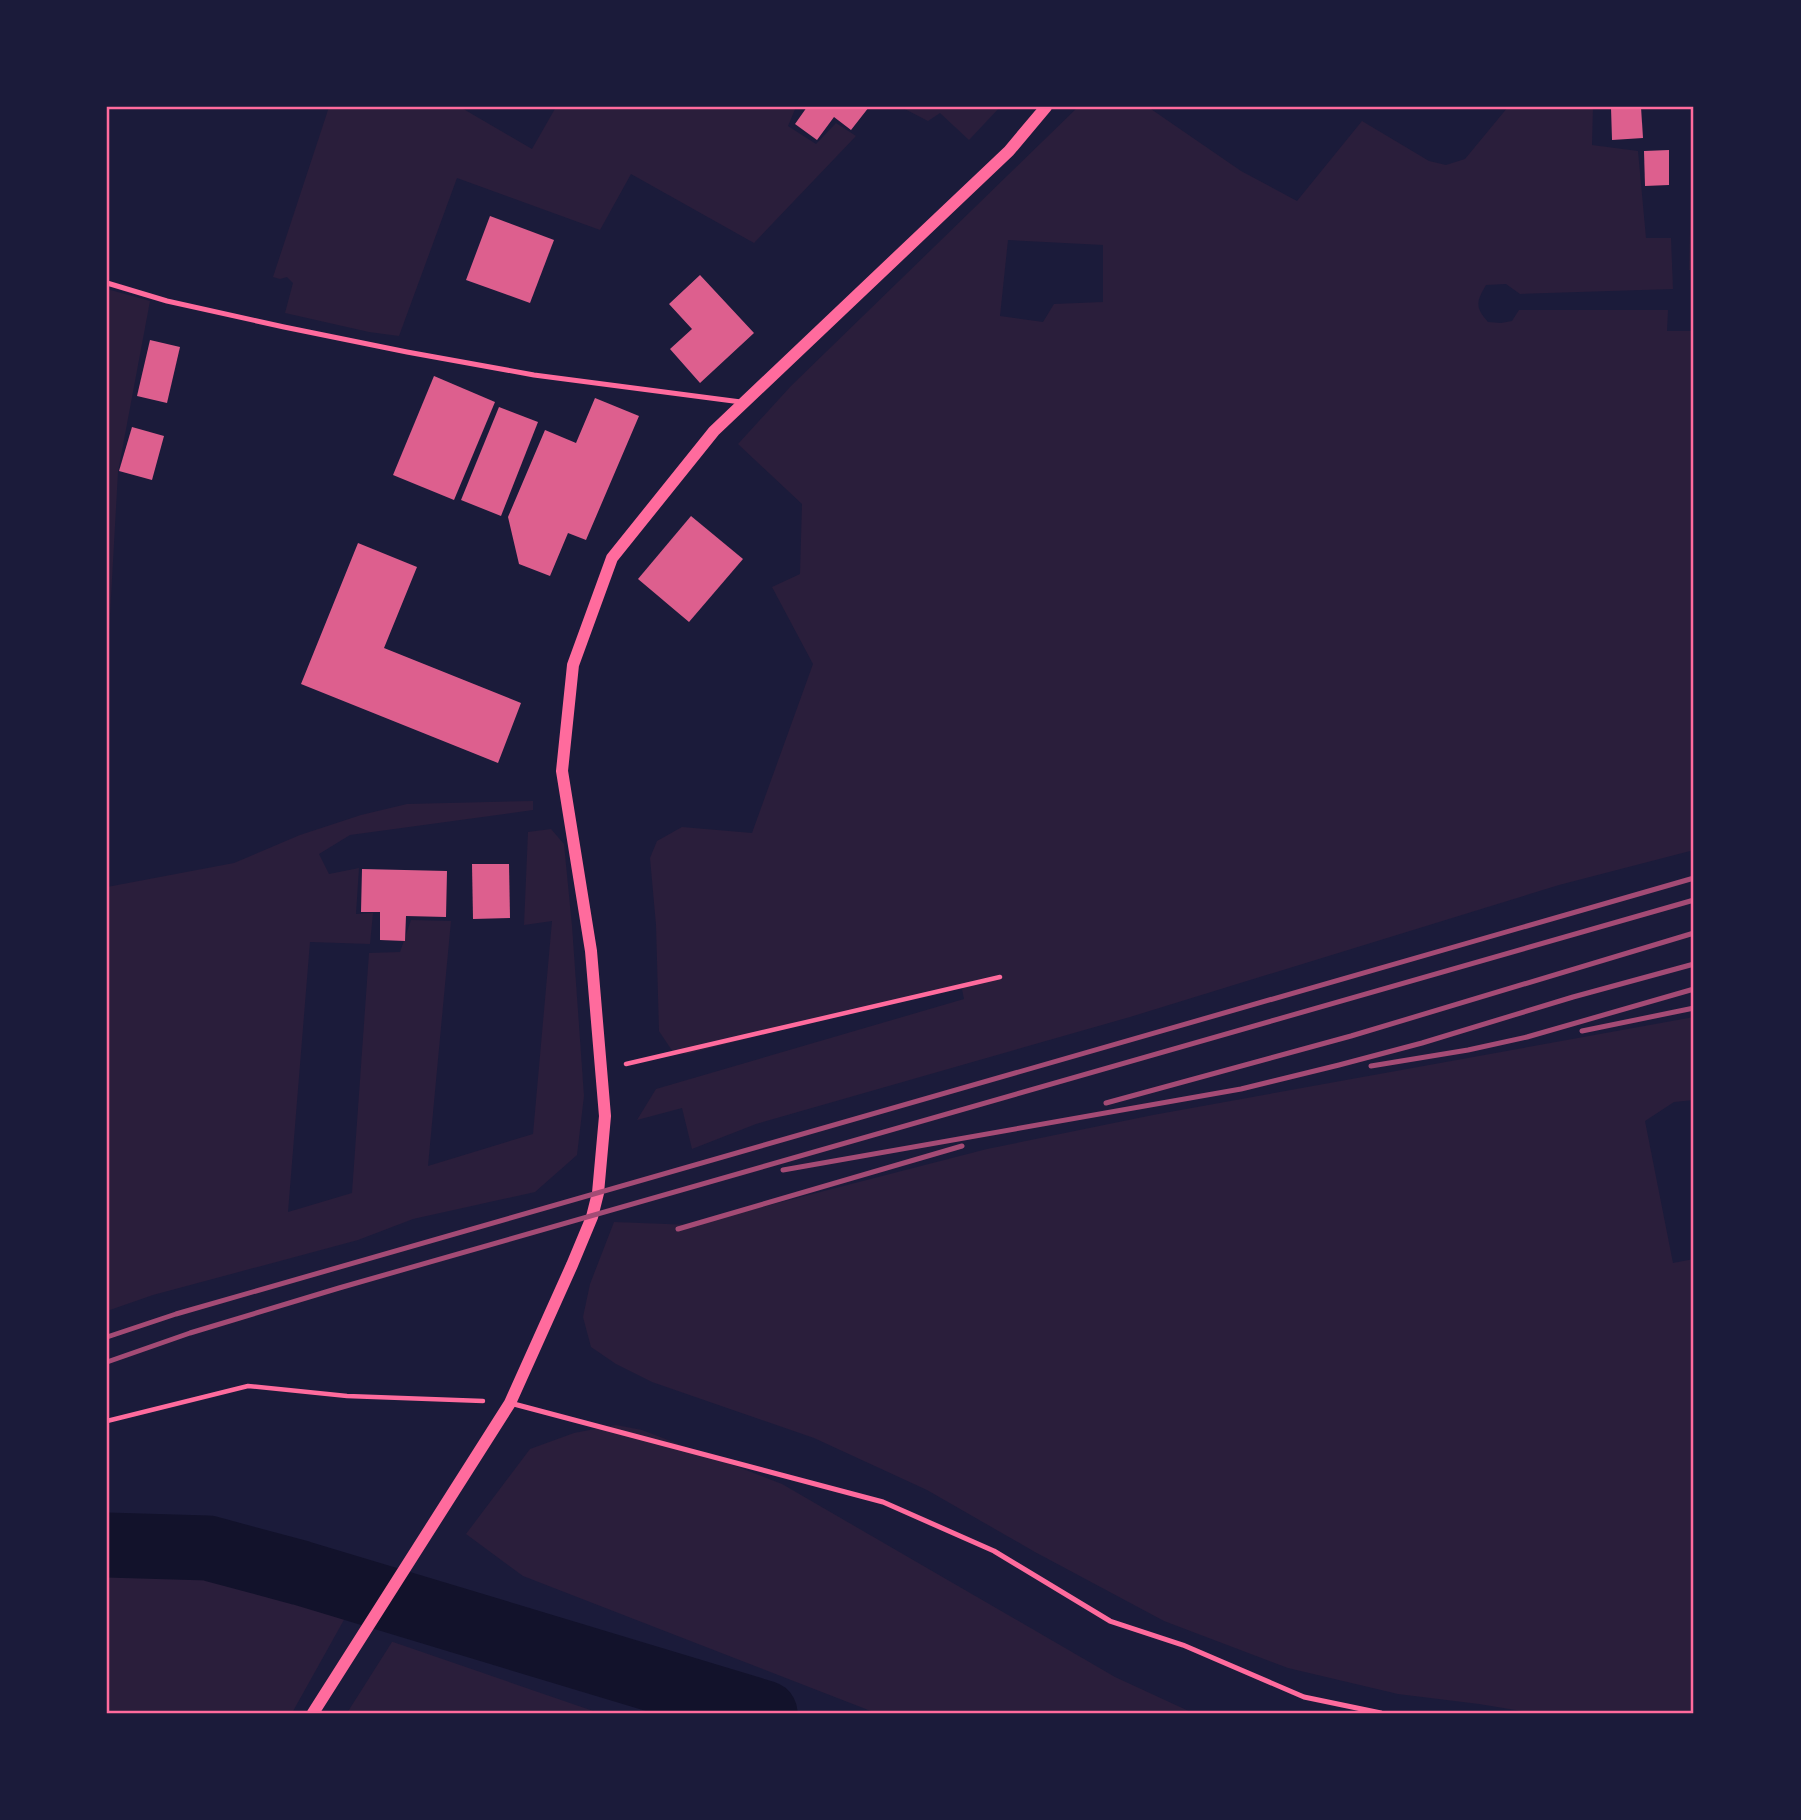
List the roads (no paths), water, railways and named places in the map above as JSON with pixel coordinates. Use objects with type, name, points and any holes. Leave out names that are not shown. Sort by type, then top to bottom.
[{"type":"street","points":[[313,1713],[510,1402],[592,1217],[598,1193],[605,1116],[592,951],[562,771],[573,665],[612,558],[714,431],[1009,151],[1046,107]]},
{"type":"lane","points":[[107,284],[193,307],[407,352],[534,375],[745,403]]},
{"type":"lane","points":[[510,1402],[883,1502],[994,1550],[1110,1620],[1183,1645],[1304,1697],[1381,1713]]},
{"type":"waterway","points":[[107,1545],[208,1548],[301,1573],[765,1713]]},
{"type":"railway","points":[[107,1337],[176,1314],[1694,878]]},
{"type":"railway","points":[[107,1362],[190,1333],[339,1288],[1694,900]]},
{"type":"railway","points":[[1106,1103],[1351,1036],[1694,933]]},
{"type":"railway","points":[[783,1170],[1241,1089],[1422,1043],[1694,964]]},
{"type":"railway","points":[[1371,1066],[1527,1037],[1694,989]]},
{"type":"railway","points":[[1582,1031],[1694,1008]]},
{"type":"railway","points":[[678,1229],[962,1146]]}]
